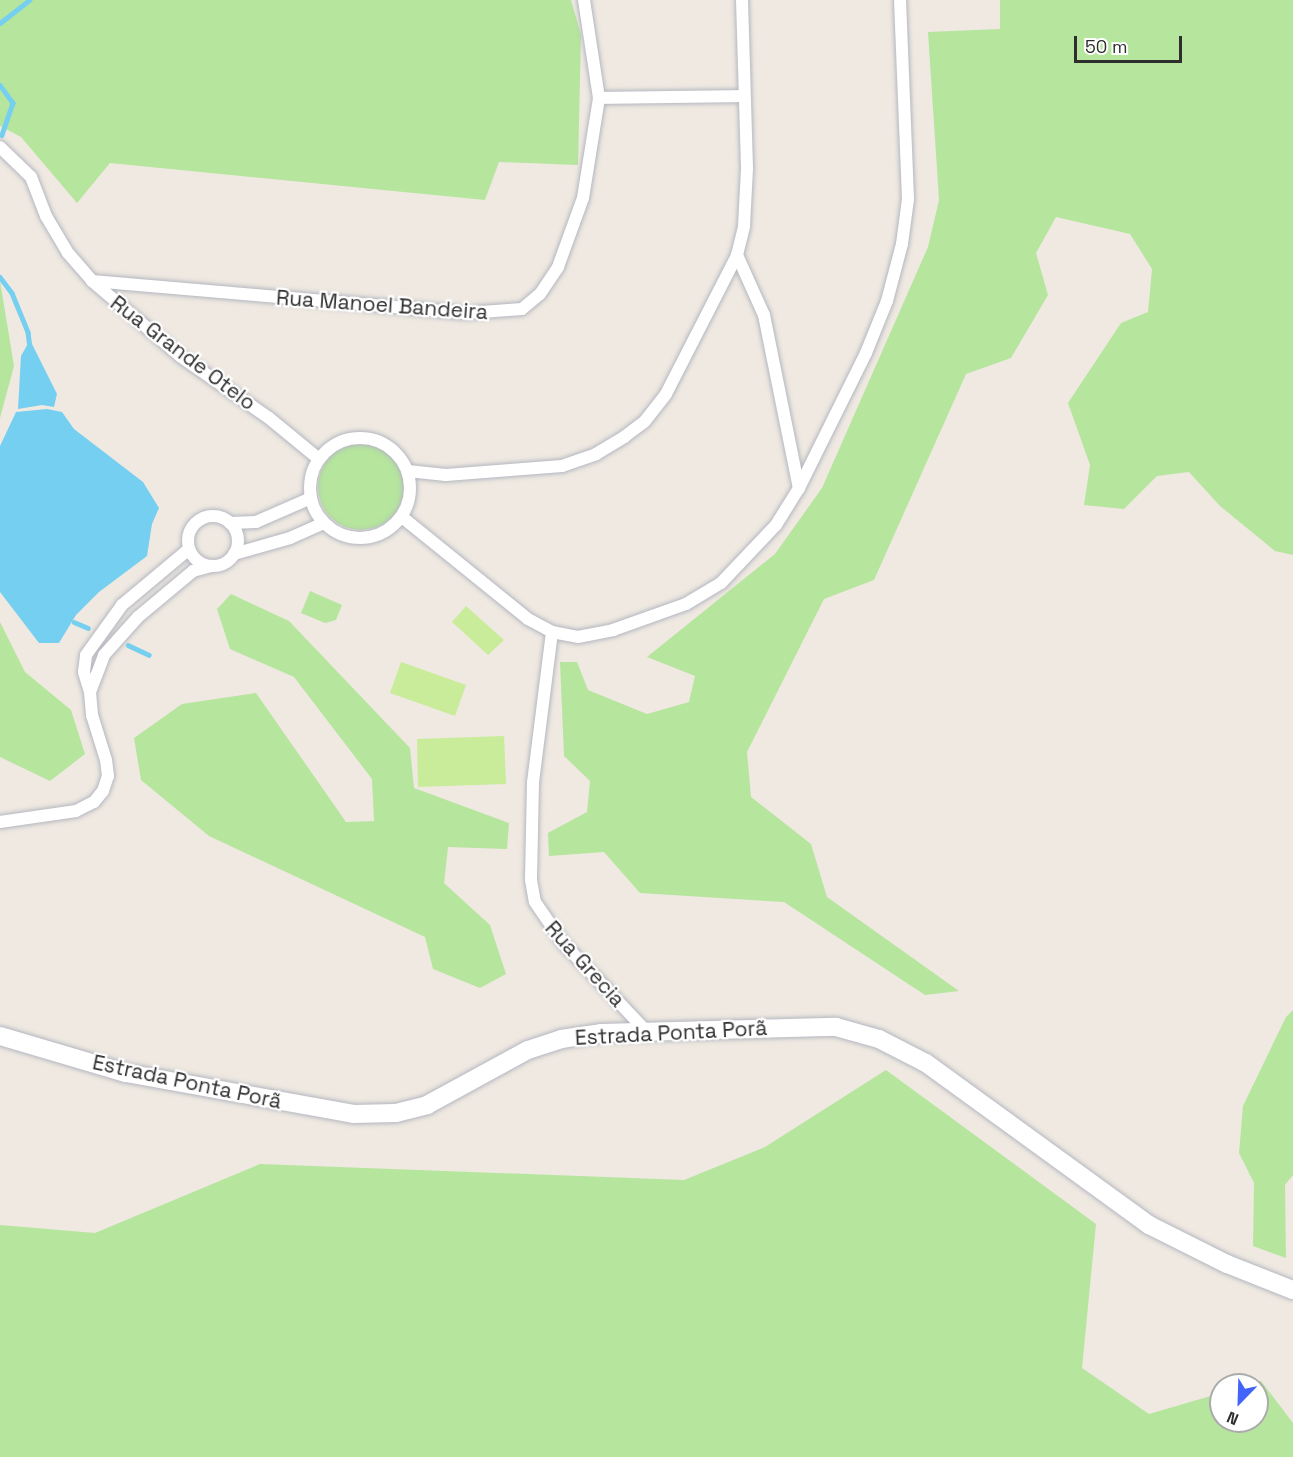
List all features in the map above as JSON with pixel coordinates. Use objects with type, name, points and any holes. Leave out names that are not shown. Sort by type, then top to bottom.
[{"type":"main road","name":"Estrada Ponta Porã","points":[[0,1036],[126,1073],[353,1114],[396,1113],[427,1105],[528,1050],[561,1039],[647,1032],[836,1027],[879,1039],[926,1064],[1149,1225],[1227,1264],[1293,1290]]},
{"type":"street","name":"Rua Manoel Bandeira","points":[[92,281],[468,313],[522,309],[540,294],[558,267],[573,233],[584,198],[599,98],[584,0]]},
{"type":"street","points":[[408,471],[446,475],[562,466],[596,454],[624,437],[645,421],[666,394],[736,255],[747,198],[742,0]]},
{"type":"street","points":[[402,517],[528,619],[552,632],[578,637],[613,630],[686,604],[722,584],[776,525],[799,488],[866,353],[887,300],[902,244],[908,199],[900,0]]},
{"type":"street","points":[[599,98],[744,96]]},
{"type":"street","name":"Rua Grande Otelo","points":[[0,147],[31,177],[46,216],[68,253],[92,281],[152,335],[269,418],[319,459]]},
{"type":"street","points":[[736,255],[764,315],[799,488]]},
{"type":"street","points":[[359,438],[389,447],[408,471],[410,498],[402,517],[383,534],[368,538],[337,533],[324,523],[311,498],[310,485],[319,459],[330,448],[359,438]]},
{"type":"street","points":[[212,566],[198,561],[189,549],[189,533],[201,519],[215,516],[230,523],[256,522],[311,498]]},
{"type":"street","points":[[90,692],[104,655],[138,617],[193,571],[228,561],[234,554],[238,538],[230,523]]},
{"type":"street","points":[[234,554],[291,538],[324,523]]},
{"type":"street","points":[[0,822],[76,811],[94,802],[103,790],[108,776],[106,760],[92,715],[90,692],[84,672],[86,655],[96,637],[122,605],[189,549]]},
{"type":"street","name":"Rua Grecia","points":[[552,632],[533,783],[531,880],[535,902],[564,944],[647,1032]]},
{"type":"green space","points":[[0,0],[571,0],[581,35],[578,165],[499,162],[485,200],[110,163],[77,203],[21,137],[0,126]]},
{"type":"green space","points":[[1000,0],[1293,0],[1293,555],[1275,551],[1220,506],[1189,472],[1157,476],[1124,509],[1084,505],[1090,465],[1068,403],[1121,323],[1148,312],[1152,269],[1130,234],[1056,217],[1036,253],[1048,295],[1011,358],[966,374],[874,580],[824,599],[747,752],[751,797],[811,844],[827,897],[959,991],[925,995],[784,902],[640,893],[604,852],[549,856],[548,833],[587,812],[590,781],[564,756],[560,662],[577,662],[588,690],[647,714],[689,702],[695,676],[647,657],[775,554],[822,488],[928,247],[939,200],[928,32],[1000,29]]},
{"type":"green space","points":[[0,281],[14,366],[0,418]]},
{"type":"green space","points":[[361,444],[385,451],[397,463],[404,487],[397,511],[385,523],[361,530],[337,523],[325,511],[318,487],[325,463],[337,451]]},
{"type":"green space","points":[[310,591],[342,605],[336,620],[325,623],[301,613]]},
{"type":"green space","points":[[231,594],[289,621],[410,748],[414,788],[509,823],[507,849],[448,847],[444,883],[490,925],[506,974],[480,988],[433,969],[425,937],[209,836],[141,780],[134,738],[182,704],[256,693],[346,822],[374,821],[372,779],[294,677],[230,649],[217,609]]},
{"type":"green space","points":[[466,606],[504,640],[488,655],[452,622]]},
{"type":"green space","points":[[0,622],[25,672],[71,710],[85,754],[50,781],[0,757]]},
{"type":"green space","points":[[401,662],[466,685],[455,716],[390,693]]},
{"type":"green space","points":[[504,736],[506,784],[418,787],[417,739]]},
{"type":"green space","points":[[1293,1010],[1293,1175],[1285,1185],[1286,1258],[1253,1246],[1254,1183],[1239,1153],[1243,1106],[1286,1017]]},
{"type":"green space","points":[[886,1070],[1096,1224],[1082,1368],[1149,1414],[1209,1396],[1209,1433],[1269,1433],[1269,1392],[1293,1423],[1293,1457],[0,1457],[0,1225],[95,1233],[260,1164],[684,1180],[765,1147]]},
{"type":"water","points":[[30,340],[57,394],[54,407],[42,405],[18,409],[21,356]]},
{"type":"water","points":[[47,409],[62,412],[74,429],[143,482],[159,508],[152,524],[147,556],[99,592],[76,615],[59,643],[39,643],[0,592],[0,446],[16,412]]},
{"type":"waterway","points":[[0,23],[29,0]]},
{"type":"waterway","points":[[0,85],[13,103],[2,135]]},
{"type":"waterway","points":[[0,277],[12,293],[28,332],[30,348]]},
{"type":"waterway","points":[[74,622],[88,628]]},
{"type":"waterway","points":[[128,645],[149,655]]}]
